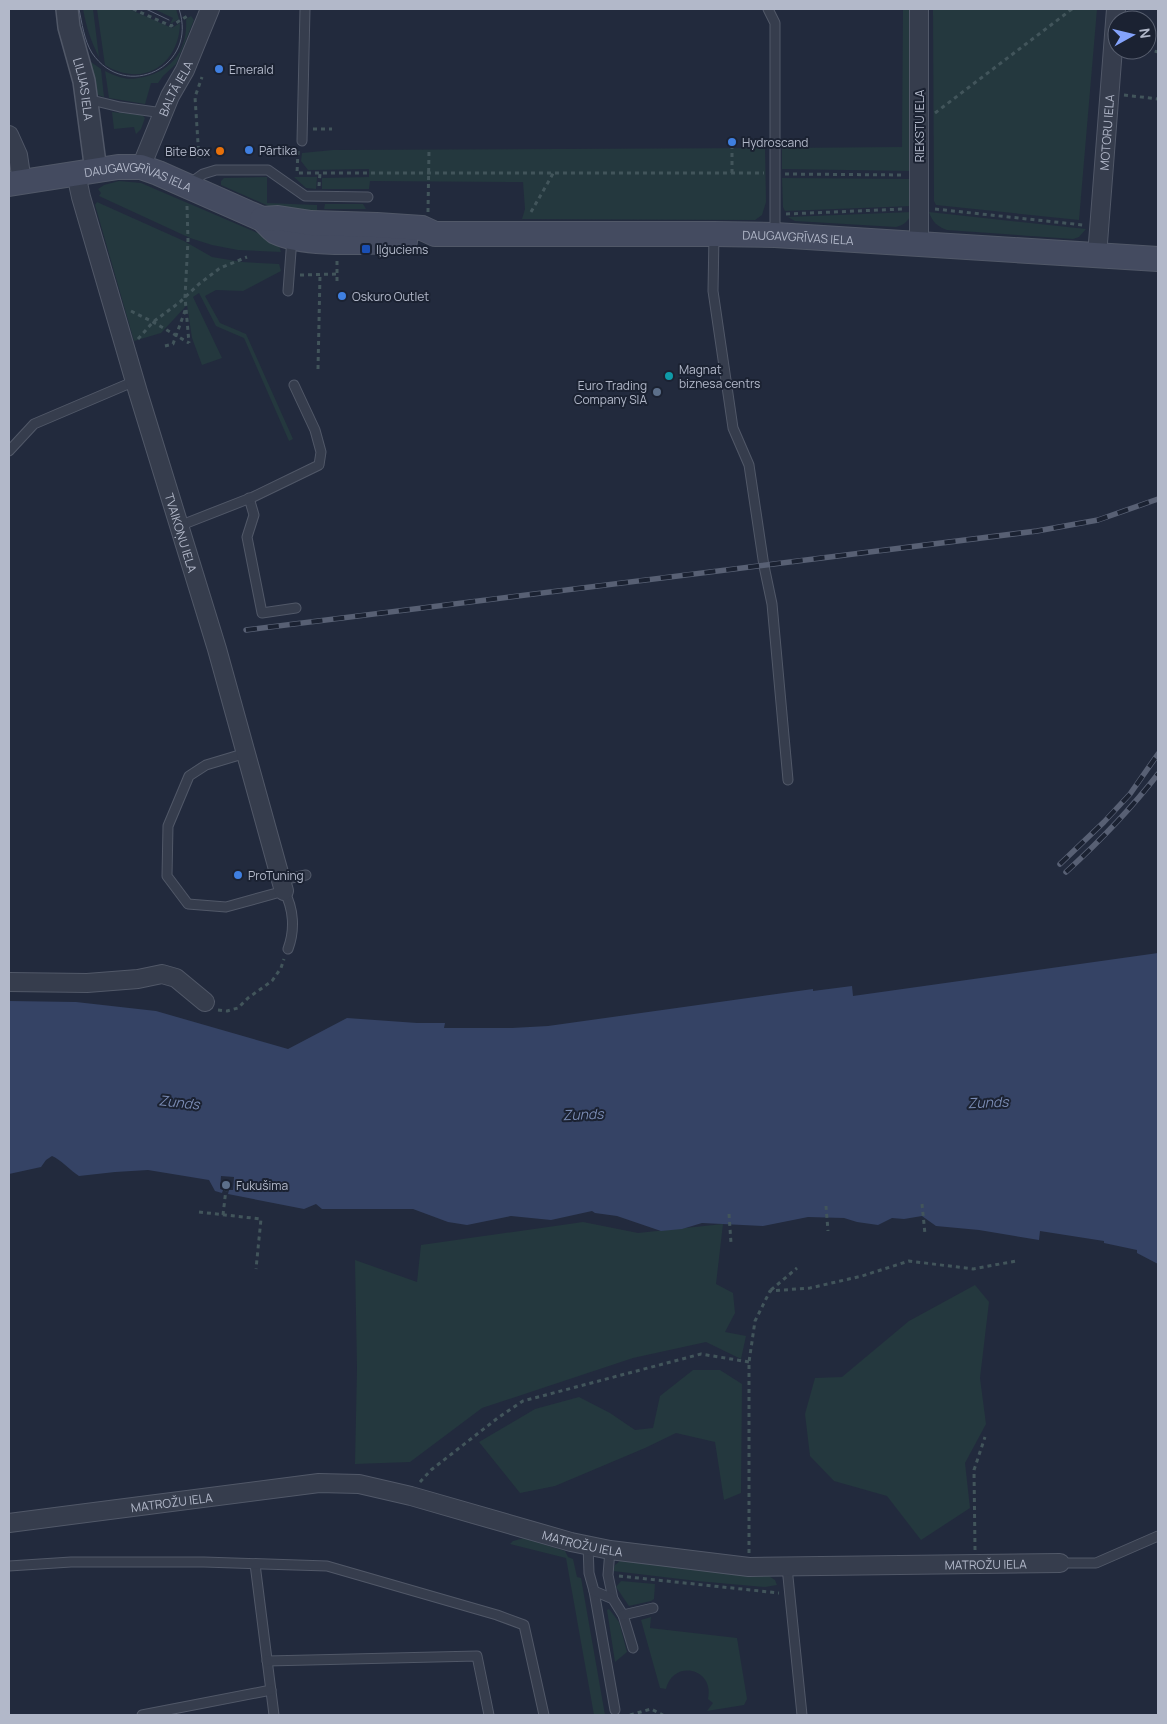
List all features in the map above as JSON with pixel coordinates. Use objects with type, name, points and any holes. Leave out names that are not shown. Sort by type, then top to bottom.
[{"type":"main road","name":"DAUGAVGRĪVAS IELA","points":[[15,183],[118,167],[141,167],[262,218],[278,218],[311,223],[422,228],[432,225],[775,235],[1158,260]]},
{"type":"main road","name":"DAUGAVGRĪVAS IELA","points":[[262,218],[274,231],[292,238],[321,241],[422,241],[432,225]]},
{"type":"street","name":"LILIJAS IELA","points":[[67,9],[69,27],[84,81],[86,98],[86,172]]},
{"type":"street","name":"BALTĀ IELA","points":[[141,167],[163,112],[185,70],[210,9]]},
{"type":"street","name":"RIEKSTU IELA","points":[[919,9],[919,244]]},
{"type":"street","name":"MOTORU IELA","points":[[1097,256],[1116,9]]},
{"type":"street","points":[[9,135],[18,155],[15,183]]},
{"type":"street","name":"TVAIKOŅU IELA","points":[[86,172],[81,197],[217,649],[282,886]]},
{"type":"street","points":[[9,982],[87,983],[162,974],[176,978],[205,1002]]},
{"type":"street","name":"MATROŽU IELA","points":[[9,1523],[319,1483],[359,1484],[411,1496],[571,1542],[610,1550],[749,1567],[976,1566],[1060,1563]]},
{"type":"lane","points":[[302,140],[305,9]]},
{"type":"lane","points":[[768,9],[775,24],[775,235]]},
{"type":"lane","points":[[86,98],[120,107],[163,112]]},
{"type":"lane","points":[[186,185],[203,174],[216,170],[268,170],[305,196],[368,198]]},
{"type":"lane","points":[[714,234],[713,291],[733,428],[748,465],[772,604],[788,780]]},
{"type":"lane","points":[[288,291],[292,238]]},
{"type":"lane","points":[[9,451],[34,424],[135,381]]},
{"type":"lane","points":[[179,526],[249,498],[319,465],[321,452],[315,430],[294,385]]},
{"type":"lane","points":[[249,498],[254,515],[247,537],[262,613],[296,608]]},
{"type":"lane","points":[[246,753],[206,765],[189,776],[168,826],[167,876],[188,904],[226,907],[306,875]]},
{"type":"lane","points":[[282,886],[290,903],[292,921],[292,938],[288,949]]},
{"type":"lane","name":"MATROŽU IELA","points":[[1060,1563],[1096,1562],[1158,1536]]},
{"type":"lane","points":[[588,1545],[589,1573],[594,1591],[614,1710]]},
{"type":"lane","points":[[610,1550],[608,1575],[613,1599],[623,1614],[633,1648]]},
{"type":"lane","points":[[9,1566],[71,1562],[328,1566],[497,1615],[524,1625],[544,1715]]},
{"type":"lane","points":[[255,1564],[274,1715]]},
{"type":"lane","points":[[787,1567],[802,1715]]},
{"type":"lane","points":[[594,1591],[613,1599]]},
{"type":"lane","points":[[623,1614],[653,1608]]},
{"type":"lane","points":[[267,1661],[477,1656],[489,1715]]},
{"type":"lane","points":[[142,1715],[271,1690]]},
{"type":"path","points":[[133,9],[171,26],[192,13]]},
{"type":"path","points":[[919,125],[1072,9]]},
{"type":"path","points":[[199,158],[195,96],[204,72]]},
{"type":"path","points":[[1109,93],[1158,99]]},
{"type":"path","points":[[324,129],[332,129]]},
{"type":"path","points":[[302,140],[298,151],[297,172],[920,175]]},
{"type":"path","points":[[732,148],[732,173]]},
{"type":"path","points":[[429,150],[432,225]]},
{"type":"path","points":[[531,212],[554,172]]},
{"type":"path","points":[[130,310],[176,334],[189,343],[185,297],[188,240],[186,185]]},
{"type":"path","points":[[786,214],[912,208]]},
{"type":"path","points":[[930,208],[1099,227]]},
{"type":"path","points":[[133,342],[153,322],[220,268],[247,257]]},
{"type":"path","points":[[337,258],[337,281]]},
{"type":"path","points":[[289,276],[337,274]]},
{"type":"path","points":[[318,369],[320,275]]},
{"type":"path","points":[[165,346],[173,344],[186,308]]},
{"type":"path","points":[[205,1002],[216,1010],[227,1011],[238,1008],[272,982],[288,949]]},
{"type":"path","points":[[223,1215],[226,1189]]},
{"type":"path","points":[[922,1204],[925,1234]]},
{"type":"path","points":[[826,1206],[828,1231]]},
{"type":"path","points":[[198,1212],[261,1219],[256,1269]]},
{"type":"path","points":[[729,1214],[731,1244]]},
{"type":"path","points":[[770,1291],[810,1288],[862,1276],[909,1260],[973,1269],[1016,1261]]},
{"type":"path","points":[[749,1567],[749,1362],[755,1321],[770,1291],[797,1268]]},
{"type":"path","points":[[411,1496],[431,1470],[499,1417],[523,1401],[702,1354],[749,1362]]},
{"type":"path","points":[[976,1566],[974,1470],[985,1437]]},
{"type":"path","points":[[613,1576],[789,1594]]},
{"type":"path","points":[[630,1715],[651,1709],[663,1715]]},
{"type":"shaded area","points":[[83,9],[93,9],[99,57],[89,34]]},
{"type":"shaded area","points":[[97,9],[129,9],[172,28],[180,23],[177,43],[167,60],[151,71],[142,74],[131,74],[117,71],[105,65]]},
{"type":"shaded area","points":[[154,9],[176,9],[179,19],[170,24],[173,18]]},
{"type":"shaded area","points":[[903,9],[910,9],[911,171],[782,169],[782,148],[902,147]]},
{"type":"shaded area","points":[[933,9],[1097,9],[1079,220],[936,205],[934,201]]},
{"type":"shaded area","points":[[191,16],[194,20],[176,64],[158,83],[151,83],[145,104],[109,98],[105,71],[119,77],[132,79],[154,74],[163,69],[177,57],[184,40],[186,19]]},
{"type":"shaded area","points":[[88,60],[101,69],[104,97],[95,94]]},
{"type":"shaded area","points":[[112,112],[142,115],[145,118],[141,129],[136,134],[134,127],[114,129]]},
{"type":"shaded area","points":[[765,148],[766,202],[762,215],[755,220],[522,219],[525,209],[523,182],[370,181],[369,189],[322,189],[322,178],[369,177],[369,169],[308,170],[301,161],[302,153],[333,150]]},
{"type":"shaded area","points":[[267,177],[267,203],[317,205],[317,218],[291,216],[221,185],[221,181],[224,178]]},
{"type":"shaded area","points":[[294,177],[317,177],[316,189],[306,188]]},
{"type":"shaded area","points":[[782,178],[911,179],[912,206],[785,211],[783,207]]},
{"type":"shaded area","points":[[119,181],[141,183],[274,240],[281,252],[238,250],[212,245],[190,238],[99,196],[101,193],[98,189],[104,185]]},
{"type":"shaded area","points":[[97,202],[184,241],[212,257],[242,262],[279,264],[281,271],[243,291],[216,290],[205,296],[220,323],[246,334],[293,439],[289,441],[244,338],[216,326],[199,293],[193,297],[222,358],[202,365],[192,338],[187,305],[161,333],[134,341],[95,205]]},
{"type":"shaded area","points":[[325,204],[363,204],[366,209],[324,209]]},
{"type":"shaded area","points":[[912,212],[906,222],[896,227],[795,221],[788,217]]},
{"type":"shaded area","points":[[929,212],[1086,229],[1079,237],[1073,239],[947,230],[936,224]]},
{"type":"shaded area","points":[[583,1222],[638,1233],[723,1224],[716,1284],[733,1293],[735,1313],[725,1332],[746,1336],[741,1359],[706,1342],[633,1358],[482,1408],[410,1462],[355,1464],[357,1368],[355,1260],[417,1282],[421,1245]]},
{"type":"shaded area","points":[[975,1285],[989,1302],[980,1378],[986,1424],[965,1463],[970,1508],[921,1540],[887,1496],[834,1481],[810,1456],[805,1414],[815,1378],[842,1377],[909,1321]]},
{"type":"shaded area","points":[[693,1370],[720,1370],[742,1384],[741,1493],[724,1500],[715,1442],[676,1433],[555,1486],[520,1493],[479,1442],[535,1409],[579,1397],[610,1413],[635,1430],[653,1428],[660,1396]]},
{"type":"shaded area","points":[[524,1538],[565,1551],[568,1557],[573,1559],[577,1577],[581,1578],[605,1715],[594,1715],[566,1558],[510,1544],[513,1541]]},
{"type":"shaded area","points":[[620,1561],[769,1576],[775,1580],[777,1585],[765,1587],[613,1571],[615,1565]]},
{"type":"shaded area","points":[[621,1581],[655,1584],[654,1599],[629,1606],[616,1587]]},
{"type":"shaded area","points":[[609,1609],[619,1622],[627,1652],[615,1662],[607,1610]]},
{"type":"shaded area","points":[[651,1617],[650,1628],[737,1638],[747,1699],[744,1705],[707,1711],[713,1703],[708,1699],[708,1688],[705,1680],[700,1674],[692,1671],[676,1674],[670,1680],[666,1689],[660,1688],[641,1620]]},
{"type":"water","name":"Zunds","points":[[1158,953],[1158,1264],[1137,1253],[1137,1250],[1104,1243],[1104,1241],[1040,1231],[1039,1240],[979,1230],[936,1226],[922,1216],[904,1219],[892,1218],[878,1225],[844,1218],[808,1217],[763,1226],[702,1223],[682,1229],[661,1231],[617,1216],[592,1211],[551,1220],[511,1216],[467,1225],[448,1222],[413,1209],[322,1209],[316,1204],[304,1209],[228,1194],[229,1190],[233,1190],[234,1177],[221,1176],[220,1189],[223,1190],[222,1193],[215,1191],[209,1180],[148,1170],[79,1176],[52,1156],[41,1167],[9,1174],[9,1001],[76,1002],[156,1011],[288,1049],[347,1018],[445,1023],[444,1028],[548,1026],[813,989],[813,991],[852,986],[853,996]]},
{"type":"tram line","points":[[79,9],[85,37],[92,53],[106,68],[122,75],[139,76],[155,71],[169,61],[178,47],[182,30],[179,9]]},
{"type":"tram line","points":[[146,9],[169,20]]},
{"type":"railway","points":[[246,630],[1037,531],[1098,520],[1158,499]]},
{"type":"railway","points":[[1060,864],[1130,794],[1158,754]]},
{"type":"railway","points":[[1066,872],[1114,825],[1158,774]]},
{"type":"place","name":"Emerald","points":[[219,69]]},
{"type":"place","name":"Hydroscand","points":[[732,142]]},
{"type":"place","name":"Pārtika","points":[[249,150]]},
{"type":"place","name":"Bite Box","points":[[220,151]]},
{"type":"place","name":"Iļģuciems","points":[[366,249]]},
{"type":"place","name":"Oskuro Outlet","points":[[342,296]]},
{"type":"place","name":"Magnat biznesa centrs","points":[[669,376]]},
{"type":"place","name":"Euro Trading Company SIA","points":[[657,392]]},
{"type":"place","name":"ProTuning","points":[[238,875]]},
{"type":"place","name":"Fukušima","points":[[226,1185]]}]
